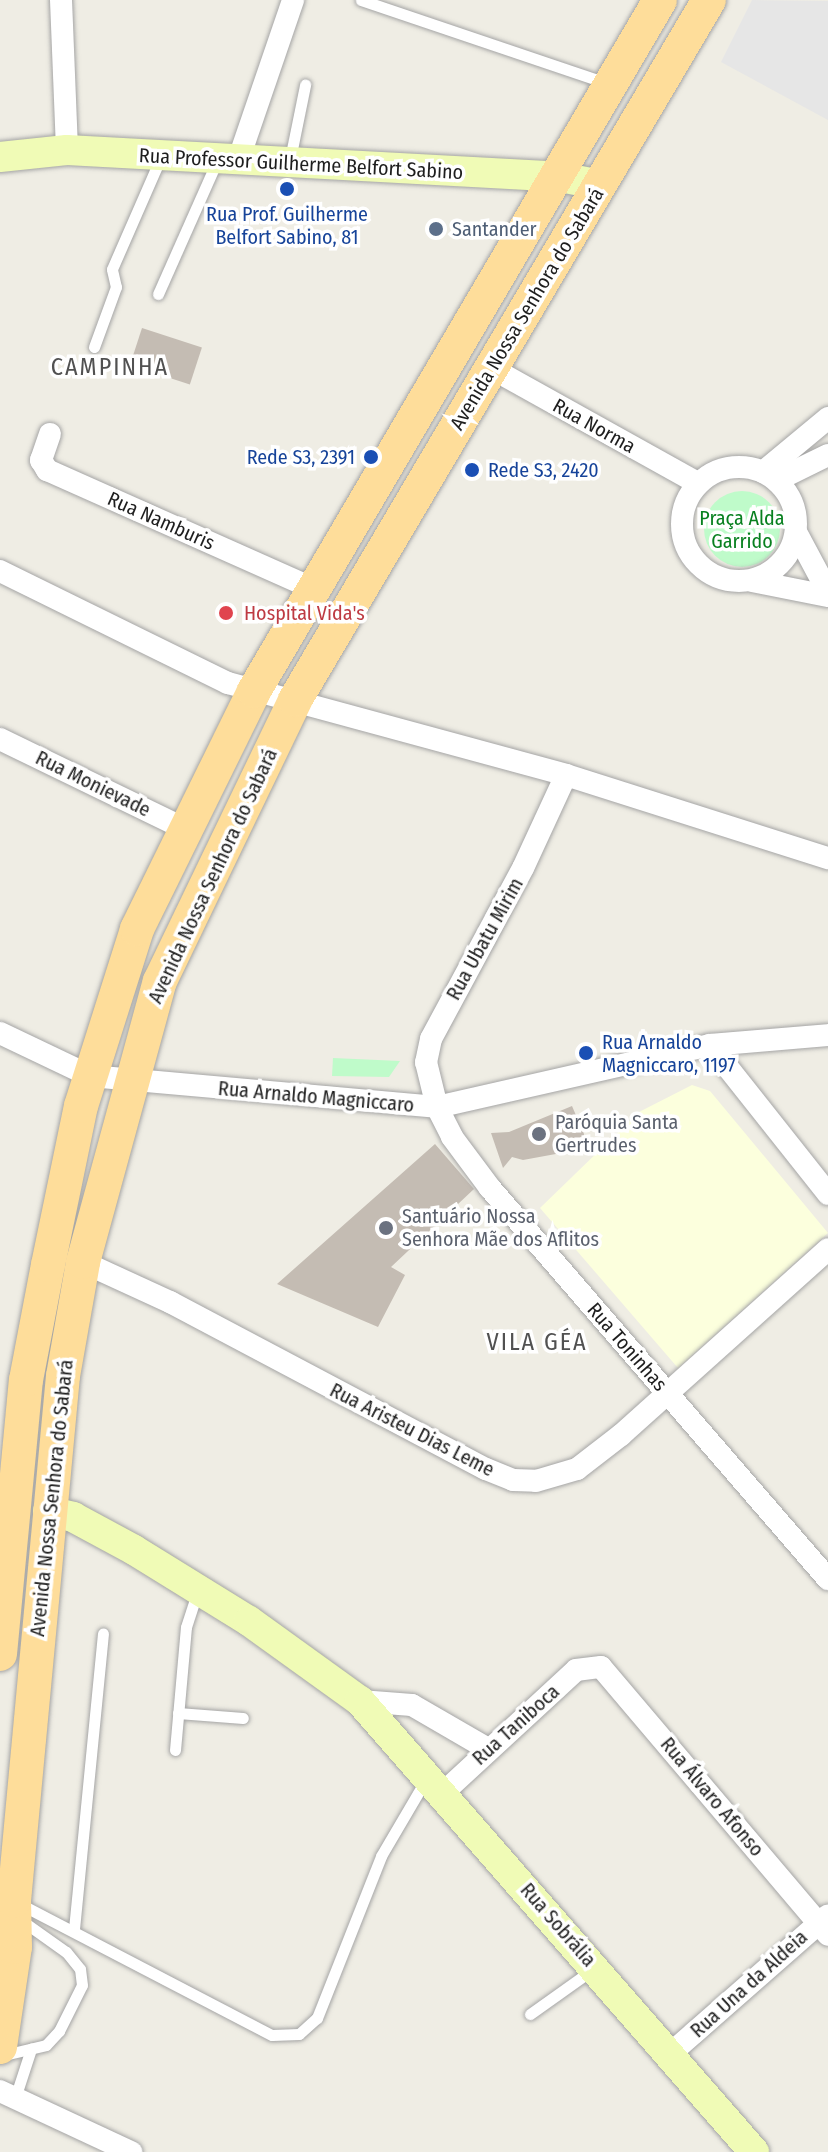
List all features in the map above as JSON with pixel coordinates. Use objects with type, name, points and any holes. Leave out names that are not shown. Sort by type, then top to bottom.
[{"type":"main road","name":"Avenida Nossa Senhora do Sabará","points":[[0,1654],[10,1419],[90,1076],[137,929],[254,691],[312,588],[560,177],[660,0]]},
{"type":"main road","name":"Avenida Nossa Senhora do Sabará","points":[[16,2048],[11,1920],[48,1511],[83,1262],[129,1083],[160,981],[295,700],[709,0]]},
{"type":"street","points":[[61,0],[67,150]]},
{"type":"street","points":[[227,161],[293,0]]},
{"type":"street","name":"Rua Professor Guilherme Belfort Sabino","points":[[0,157],[67,150],[560,177],[601,185]]},
{"type":"street","name":"Rua Norma","points":[[491,368],[698,483]]},
{"type":"street","points":[[770,476],[828,418]]},
{"type":"street","name":"Rua Namburis","points":[[50,434],[41,460],[47,470],[312,588]]},
{"type":"street","points":[[828,455],[770,476],[732,467],[698,483],[683,507],[685,544],[709,574],[828,594]]},
{"type":"street","points":[[770,476],[792,504],[796,532],[828,594]]},
{"type":"street","points":[[752,581],[776,568],[796,532]]},
{"type":"street","points":[[0,571],[254,691],[566,775],[828,858]]},
{"type":"street","name":"Rua Monievade","points":[[0,739],[185,829]]},
{"type":"street","name":"Rua Ubatu Mirim","points":[[437,1107],[426,1062],[431,1039],[523,868],[566,775]]},
{"type":"street","name":"Rua Arnaldo Magniccaro","points":[[0,1033],[90,1076],[129,1083],[437,1107],[710,1045],[828,1035]]},
{"type":"street","points":[[710,1045],[828,1194]]},
{"type":"street","name":"Rua Toninhas","points":[[437,1107],[452,1137],[490,1188],[828,1579]]},
{"type":"street","name":"Rua Aristeu Dias Leme","points":[[83,1262],[513,1480],[548,1480],[577,1469],[828,1249]]},
{"type":"street","name":"Rua Sobrália","points":[[48,1511],[85,1524],[198,1590],[360,1701],[437,1784],[754,2152]]},
{"type":"street","name":"Rua Taniboca","points":[[437,1784],[488,1749],[576,1670],[592,1664]]},
{"type":"street","name":"Rua Álvaro Afonso","points":[[592,1664],[611,1674],[824,1924]]},
{"type":"street","points":[[360,1701],[412,1705],[488,1749]]},
{"type":"street","name":"Rua Una da Aldeia","points":[[670,2054],[824,1924]]},
{"type":"street","points":[[7,2094],[131,2152]]},
{"type":"lane","points":[[361,0],[613,86]]},
{"type":"lane","points":[[289,164],[305,85]]},
{"type":"lane","points":[[94,347],[116,287],[112,269],[161,157]]},
{"type":"lane","points":[[158,294],[227,161]]},
{"type":"lane","points":[[175,1750],[186,1627],[198,1590]]},
{"type":"lane","points":[[74,1929],[103,1633]]},
{"type":"lane","points":[[178,1713],[243,1718]]},
{"type":"lane","points":[[11,1920],[74,1929],[272,2035],[299,2034],[317,2018],[381,1856],[414,1794],[437,1784]]},
{"type":"lane","points":[[0,2056],[16,2048],[46,2045],[59,2031],[82,1985],[80,1969],[66,1952],[11,1920]]},
{"type":"lane","points":[[530,2014],[595,1968]]},
{"type":"lane","points":[[7,2094],[16,2048]]},
{"type":"shaded area","points":[[752,0],[828,1],[828,120],[721,62]]},
{"type":"shaded area","points":[[692,1085],[710,1091],[828,1233],[678,1368],[540,1208],[639,1112]]},
{"type":"green space","name":"Praça Alda Garrido","points":[[742,491],[757,494],[769,502],[777,514],[780,529],[777,544],[769,556],[757,564],[742,567],[727,564],[715,556],[707,544],[704,529],[707,514],[715,502],[727,494]]},
{"type":"green space","points":[[333,1058],[400,1061],[389,1077],[332,1076]]},
{"type":"building","points":[[142,328],[202,347],[190,385],[130,365]]},
{"type":"building","name":"Paróquia Santa Gertrudes","points":[[572,1106],[584,1134],[583,1149],[523,1160],[512,1157],[503,1168],[491,1133],[509,1132]]},
{"type":"building","name":"Santuário Nossa Senhora Mãe dos Aflitos","points":[[435,1144],[474,1189],[391,1267],[405,1275],[378,1327],[277,1284]]},
{"type":"place","name":"Rua Prof. Guilherme Belfort Sabino, 81","points":[[287,189]]},
{"type":"place","name":"Santander","points":[[436,229]]},
{"type":"place","name":"Rede S3, 2391","points":[[371,457]]},
{"type":"place","name":"Rede S3, 2420","points":[[472,470]]},
{"type":"place","name":"Hospital Vida's","points":[[226,613]]},
{"type":"place","name":"Rua Arnaldo Magniccaro, 1197","points":[[586,1053]]},
{"type":"place","name":"Paróquia Santa Gertrudes","points":[[539,1134]]},
{"type":"place","name":"Santuário Nossa Senhora Mãe dos Aflitos","points":[[386,1228]]},
{"type":"district","name":"CAMPINHA","points":[[110,368]]},
{"type":"district","name":"VILA GÉA","points":[[537,1343]]}]
